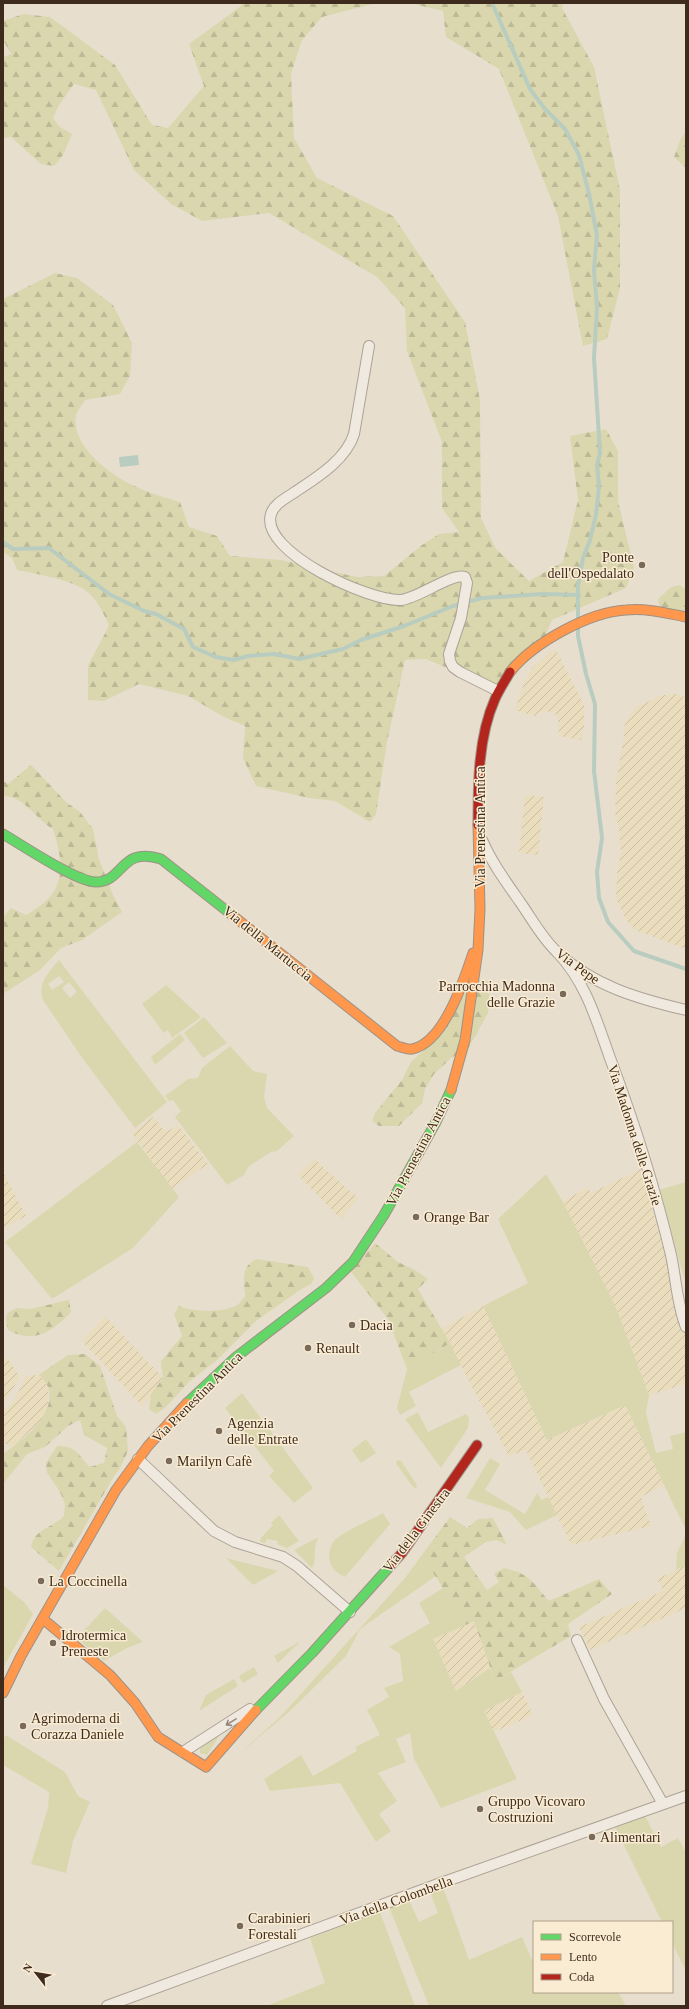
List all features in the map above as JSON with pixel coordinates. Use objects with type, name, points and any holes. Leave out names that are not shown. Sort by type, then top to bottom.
[{"type":"main road","name":"Via Prenestina Antica","points":[[3,1693],[16,1665],[105,1508],[138,1459],[159,1433],[208,1382],[257,1340],[334,1281],[351,1264],[362,1251],[435,1124],[452,1088],[466,1032],[478,938],[481,751],[486,724],[498,691],[516,666],[536,646],[587,619],[612,610],[646,610],[686,617]]},
{"type":"main road","name":"Via della Martuccia","points":[[3,834],[76,876],[92,882],[106,880],[124,864],[135,857],[148,855],[162,859],[397,1046],[406,1050],[423,1046],[440,1027],[461,985],[478,938]]},
{"type":"main road","name":"Via della Ginestra","points":[[43,1619],[110,1675],[135,1703],[158,1737],[206,1767],[264,1701],[350,1612],[402,1553],[477,1445]]},
{"type":"street","points":[[369,346],[354,434],[349,445],[319,476],[277,505],[270,515],[271,527],[289,550],[314,570],[335,581],[379,597],[394,600],[409,598],[424,593],[449,578],[459,575],[465,577],[467,580],[462,612],[449,654],[451,665],[460,672],[498,691]]},
{"type":"street","name":"Via Pepe","points":[[479,835],[493,862],[506,882],[546,939],[558,953],[614,989],[636,998],[686,1010]]},
{"type":"street","name":"Via Madonna delle Grazie","points":[[558,953],[574,971],[585,990],[628,1108],[656,1199],[671,1256],[686,1327]]},
{"type":"street","points":[[138,1459],[214,1531],[235,1542],[283,1557],[297,1566],[350,1612]]},
{"type":"street","points":[[577,1640],[604,1700],[663,1804]]},
{"type":"street","name":"Via della Ginestra","points":[[183,1752],[264,1701]]},
{"type":"street","name":"Via della Colombella","points":[[107,2006],[202,1969],[686,1796]]},
{"type":"shaded area","points":[[138,455],[139,465],[120,467],[119,457]]},
{"type":"shaded area","points":[[556,650],[584,705],[584,727],[581,740],[559,736],[558,718],[554,712],[543,711],[534,716],[515,710],[524,683],[532,668],[551,651]]},
{"type":"shaded area","points":[[679,694],[686,698],[686,949],[635,930],[626,920],[616,898],[617,873],[621,853],[619,830],[615,813],[616,783],[625,722],[635,708],[662,695]]},
{"type":"shaded area","points":[[525,795],[544,797],[538,855],[519,853]]},
{"type":"shaded area","points":[[153,1117],[166,1132],[178,1125],[208,1164],[172,1189],[132,1133]]},
{"type":"shaded area","points":[[314,1159],[358,1198],[341,1219],[298,1175]]},
{"type":"shaded area","points":[[641,1169],[667,1261],[680,1321],[686,1334],[686,1384],[649,1395],[615,1305],[563,1202],[587,1187],[591,1193]]},
{"type":"shaded area","points":[[3,1172],[26,1216],[3,1228]]},
{"type":"shaded area","points":[[483,1306],[547,1440],[625,1405],[664,1485],[641,1497],[651,1526],[571,1545],[526,1450],[509,1456],[441,1329]]},
{"type":"shaded area","points":[[105,1316],[163,1378],[142,1406],[82,1341]]},
{"type":"shaded area","points":[[3,1358],[8,1359],[20,1377],[3,1404]]},
{"type":"shaded area","points":[[40,1374],[48,1388],[48,1411],[42,1420],[11,1448],[3,1441],[3,1413],[15,1399],[26,1377]]},
{"type":"shaded area","points":[[686,1565],[686,1608],[590,1650],[579,1627],[663,1591],[657,1579]]},
{"type":"shaded area","points":[[474,1621],[490,1668],[456,1691],[433,1639]]},
{"type":"shaded area","points":[[522,1692],[533,1715],[494,1732],[484,1711]]},
{"type":"green space","points":[[242,3],[377,3],[322,17],[302,40],[291,74],[294,138],[317,178],[393,216],[465,322],[480,400],[481,518],[496,549],[529,581],[563,562],[578,500],[570,436],[606,429],[618,451],[618,501],[634,567],[626,588],[552,620],[542,643],[498,691],[463,679],[452,670],[426,659],[405,660],[387,742],[376,814],[370,822],[335,801],[309,798],[256,786],[243,758],[245,726],[224,717],[188,696],[139,684],[104,701],[88,700],[88,665],[109,626],[101,609],[96,601],[84,589],[66,581],[17,570],[12,558],[3,552],[3,299],[55,273],[77,278],[113,305],[132,343],[130,376],[120,394],[85,400],[78,410],[76,416],[76,427],[80,438],[96,460],[118,477],[144,490],[180,502],[189,527],[217,536],[230,556],[281,560],[357,577],[384,576],[422,545],[439,534],[459,532],[442,508],[442,442],[407,351],[405,308],[377,277],[269,213],[202,221],[171,204],[134,170],[96,90],[74,84],[59,105],[53,118],[60,127],[72,134],[63,155],[54,166],[41,164],[11,137],[3,138],[3,57],[11,54],[3,40],[3,21],[23,14],[50,17],[115,65],[152,125],[168,128],[204,86],[189,44],[241,6]]},
{"type":"green space","points":[[409,3],[563,3],[562,8],[594,67],[620,190],[620,288],[607,339],[583,346],[558,216],[499,69],[446,37],[443,11]]},
{"type":"green space","points":[[686,132],[686,168],[674,157],[681,138]]},
{"type":"green space","points":[[679,585],[686,589],[686,614],[660,608],[658,599],[671,587]]},
{"type":"green space","points":[[31,765],[66,802],[80,812],[93,829],[99,859],[113,895],[122,912],[82,940],[61,948],[40,970],[3,994],[3,917],[11,908],[26,915],[41,905],[55,890],[60,874],[60,855],[53,829],[18,800],[3,796],[3,781],[8,784]]},
{"type":"green space","points":[[59,960],[167,1102],[135,1128],[83,1059],[43,1000],[42,988],[45,978]],"holes":[[[59,976],[64,982],[52,990],[48,984]],[[69,982],[77,992],[70,998],[62,988]]]},
{"type":"green space","points":[[481,979],[489,982],[490,985],[488,1013],[468,1049],[451,1058],[434,1074],[425,1089],[422,1103],[399,1126],[379,1126],[372,1121],[375,1113],[402,1080],[411,1062],[422,1052],[462,996]]},
{"type":"green space","points":[[166,985],[201,1017],[172,1038],[168,1030],[164,1033],[142,1004]]},
{"type":"green space","points":[[204,1017],[227,1043],[203,1058],[184,1033]]},
{"type":"green space","points":[[180,1034],[185,1040],[155,1065],[151,1057]]},
{"type":"green space","points":[[230,1046],[253,1071],[267,1074],[264,1097],[267,1108],[294,1136],[277,1151],[271,1152],[248,1167],[244,1175],[227,1185],[175,1117],[181,1111],[173,1100],[169,1101],[165,1096],[188,1079],[198,1078],[202,1068]]},
{"type":"green space","points":[[137,1142],[179,1197],[133,1248],[52,1299],[5,1242]]},
{"type":"green space","points":[[546,1174],[563,1202],[615,1305],[649,1395],[646,1413],[656,1453],[673,1449],[670,1436],[686,1432],[686,1530],[625,1405],[547,1440],[483,1306],[528,1283],[498,1219]]},
{"type":"green space","points":[[686,1182],[686,1284],[659,1190]]},
{"type":"green space","points":[[375,1243],[398,1262],[415,1270],[428,1279],[418,1289],[450,1343],[407,1369],[388,1319],[351,1272]]},
{"type":"green space","points":[[257,1259],[308,1267],[314,1278],[311,1284],[256,1321],[216,1361],[190,1381],[166,1407],[156,1414],[149,1409],[151,1394],[163,1378],[161,1361],[182,1336],[174,1314],[179,1306],[192,1310],[208,1311],[231,1308],[237,1305],[245,1296],[245,1270]]},
{"type":"green space","points":[[69,1300],[71,1312],[57,1325],[42,1334],[26,1336],[8,1330],[6,1321],[7,1314],[12,1310],[17,1308],[30,1309]]},
{"type":"green space","points":[[450,1343],[461,1365],[409,1392],[416,1406],[400,1415],[397,1408],[407,1369]]},
{"type":"green space","points":[[85,1354],[100,1366],[117,1416],[126,1427],[128,1451],[121,1466],[59,1571],[31,1547],[36,1536],[40,1532],[64,1516],[65,1504],[60,1492],[47,1473],[46,1463],[57,1446],[64,1446],[73,1449],[90,1467],[104,1463],[107,1448],[84,1435],[80,1420],[68,1426],[45,1447],[27,1454],[3,1484],[3,1454],[28,1434],[43,1417],[49,1397],[48,1387],[40,1374],[68,1355]]},
{"type":"green space","points":[[242,1393],[313,1488],[294,1503],[269,1476],[274,1471],[225,1408]]},
{"type":"green space","points":[[418,1412],[428,1432],[466,1414],[469,1418],[468,1428],[441,1468],[405,1419]]},
{"type":"green space","points":[[366,1439],[376,1453],[361,1463],[352,1450]]},
{"type":"green space","points":[[490,1458],[500,1464],[485,1490],[525,1514],[537,1493],[542,1500],[548,1497],[557,1515],[526,1530],[510,1512],[466,1498]]},
{"type":"green space","points":[[398,1460],[401,1461],[417,1485],[416,1488],[413,1487],[397,1465],[396,1462]]},
{"type":"green space","points":[[383,1513],[390,1524],[345,1577],[338,1573],[332,1567],[329,1559],[329,1553],[334,1541],[346,1532]]},
{"type":"green space","points":[[279,1515],[299,1541],[287,1548],[277,1544],[278,1541],[267,1539],[265,1543],[260,1542],[261,1538],[273,1525],[271,1523]]},
{"type":"green space","points":[[450,1517],[467,1528],[478,1519],[493,1518],[507,1545],[496,1540],[486,1542],[464,1557],[487,1590],[499,1582],[494,1574],[504,1568],[526,1576],[549,1601],[599,1579],[612,1594],[568,1624],[571,1636],[495,1681],[474,1621],[466,1625],[422,1555]]},
{"type":"green space","points":[[686,1534],[686,1565],[676,1570],[677,1553]]},
{"type":"green space","points":[[319,1537],[315,1546],[314,1565],[312,1568],[294,1550]]},
{"type":"green space","points":[[422,1555],[436,1576],[360,1629],[346,1656],[290,1711],[239,1754],[281,1716],[405,1578]]},
{"type":"green space","points":[[226,1558],[278,1571],[253,1585]]},
{"type":"green space","points":[[3,1585],[24,1602],[33,1614],[3,1668]]},
{"type":"green space","points":[[443,1588],[466,1625],[433,1639],[456,1691],[490,1668],[495,1681],[511,1672],[522,1692],[484,1711],[517,1779],[441,1808],[414,1759],[410,1733],[396,1739],[406,1762],[378,1773],[397,1801],[379,1814],[391,1831],[376,1842],[340,1783],[270,1791],[264,1779],[301,1755],[313,1776],[355,1752],[357,1750],[355,1747],[380,1735],[367,1710],[389,1697],[384,1688],[403,1681],[400,1654],[389,1647],[430,1623],[419,1603]]},
{"type":"green space","points":[[105,1608],[143,1642],[127,1648],[104,1661],[77,1638]]},
{"type":"green space","points":[[301,1641],[278,1663],[274,1656]]},
{"type":"green space","points":[[254,1667],[258,1674],[243,1683],[239,1676]]},
{"type":"green space","points":[[234,1679],[238,1686],[199,1711],[206,1695]]},
{"type":"green space","points":[[221,1733],[207,1755],[200,1753],[200,1746]]},
{"type":"green space","points":[[6,1735],[65,1772],[78,1796],[90,1802],[73,1841],[66,1873],[31,1864],[48,1808],[49,1792],[3,1765],[3,1740]]},
{"type":"green space","points":[[645,1816],[661,1847],[678,1838],[686,1853],[686,1971],[673,1945],[673,1921],[662,1921],[615,1827]]},
{"type":"green space","points":[[443,1887],[469,1960],[522,1937],[533,1962],[533,1993],[619,1993],[626,2006],[429,2006],[389,1907],[409,1900],[419,1922],[438,1913],[430,1892]]},
{"type":"green space","points":[[380,1912],[415,2006],[266,2006],[325,1983],[310,1938]]},
{"type":"waterway","points":[[492,3],[530,89],[545,109],[565,129],[579,155],[597,235],[594,270],[597,307],[594,358],[600,453],[597,465],[599,486],[596,515],[590,540],[583,558],[578,586],[578,618]]},
{"type":"waterway","points":[[3,542],[13,549],[49,548],[109,594],[144,611],[156,614],[184,629],[193,647],[216,657],[234,660],[248,656],[275,654],[299,659],[343,649],[361,640],[404,626],[453,606],[482,598],[543,594],[579,595]]},
{"type":"waterway","points":[[578,629],[578,636],[586,674],[595,704],[594,771],[602,838],[597,872],[599,898],[608,922],[634,951],[686,969]]},
{"type":"traffic: fast","points":[[3,834],[63,870],[96,882],[112,877],[130,861],[137,857],[148,856],[161,859],[232,915]]},
{"type":"traffic: fast","points":[[187,1403],[236,1357],[326,1288],[353,1262],[384,1215],[436,1122],[451,1090]]},
{"type":"traffic: fast","points":[[256,1710],[312,1653],[392,1564]]},
{"type":"traffic: slow","points":[[510,672],[520,661],[547,640],[596,616],[611,612],[641,610],[656,611],[686,617]]},
{"type":"traffic: slow","points":[[451,1090],[465,1040],[478,950],[480,909],[478,825]]},
{"type":"traffic: slow","points":[[232,915],[397,1046],[409,1049],[423,1044],[434,1035],[443,1023],[458,994],[473,953]]},
{"type":"traffic: slow","points":[[3,1693],[21,1656],[116,1490],[148,1446],[187,1403]]},
{"type":"traffic: slow","points":[[43,1619],[110,1675],[135,1703],[158,1737],[206,1767],[256,1710]]},
{"type":"traffic: jam","points":[[478,825],[480,761],[485,729],[495,699],[510,672]]},
{"type":"traffic: jam","points":[[392,1564],[402,1553],[477,1445]]},
{"type":"place","name":"Ponte dell'Ospedalato","points":[[642,565]]},
{"type":"place","name":"Parrocchia Madonna delle Grazie","points":[[563,994]]},
{"type":"place","name":"Orange Bar","points":[[416,1217]]},
{"type":"place","name":"Dacia","points":[[352,1325]]},
{"type":"place","name":"Renault","points":[[308,1348]]},
{"type":"place","name":"Agenzia delle Entrate","points":[[219,1431]]},
{"type":"place","name":"Marilyn Cafè","points":[[169,1461]]},
{"type":"place","name":"La Coccinella","points":[[41,1581]]},
{"type":"place","name":"Idrotermica Preneste","points":[[53,1643]]},
{"type":"place","name":"Agrimoderna di Corazza Daniele","points":[[23,1726]]},
{"type":"place","name":"Gruppo Vicovaro Costruzioni","points":[[480,1809]]},
{"type":"place","name":"Alimentari","points":[[592,1837]]},
{"type":"place","name":"Carabinieri Forestali","points":[[240,1926]]}]
